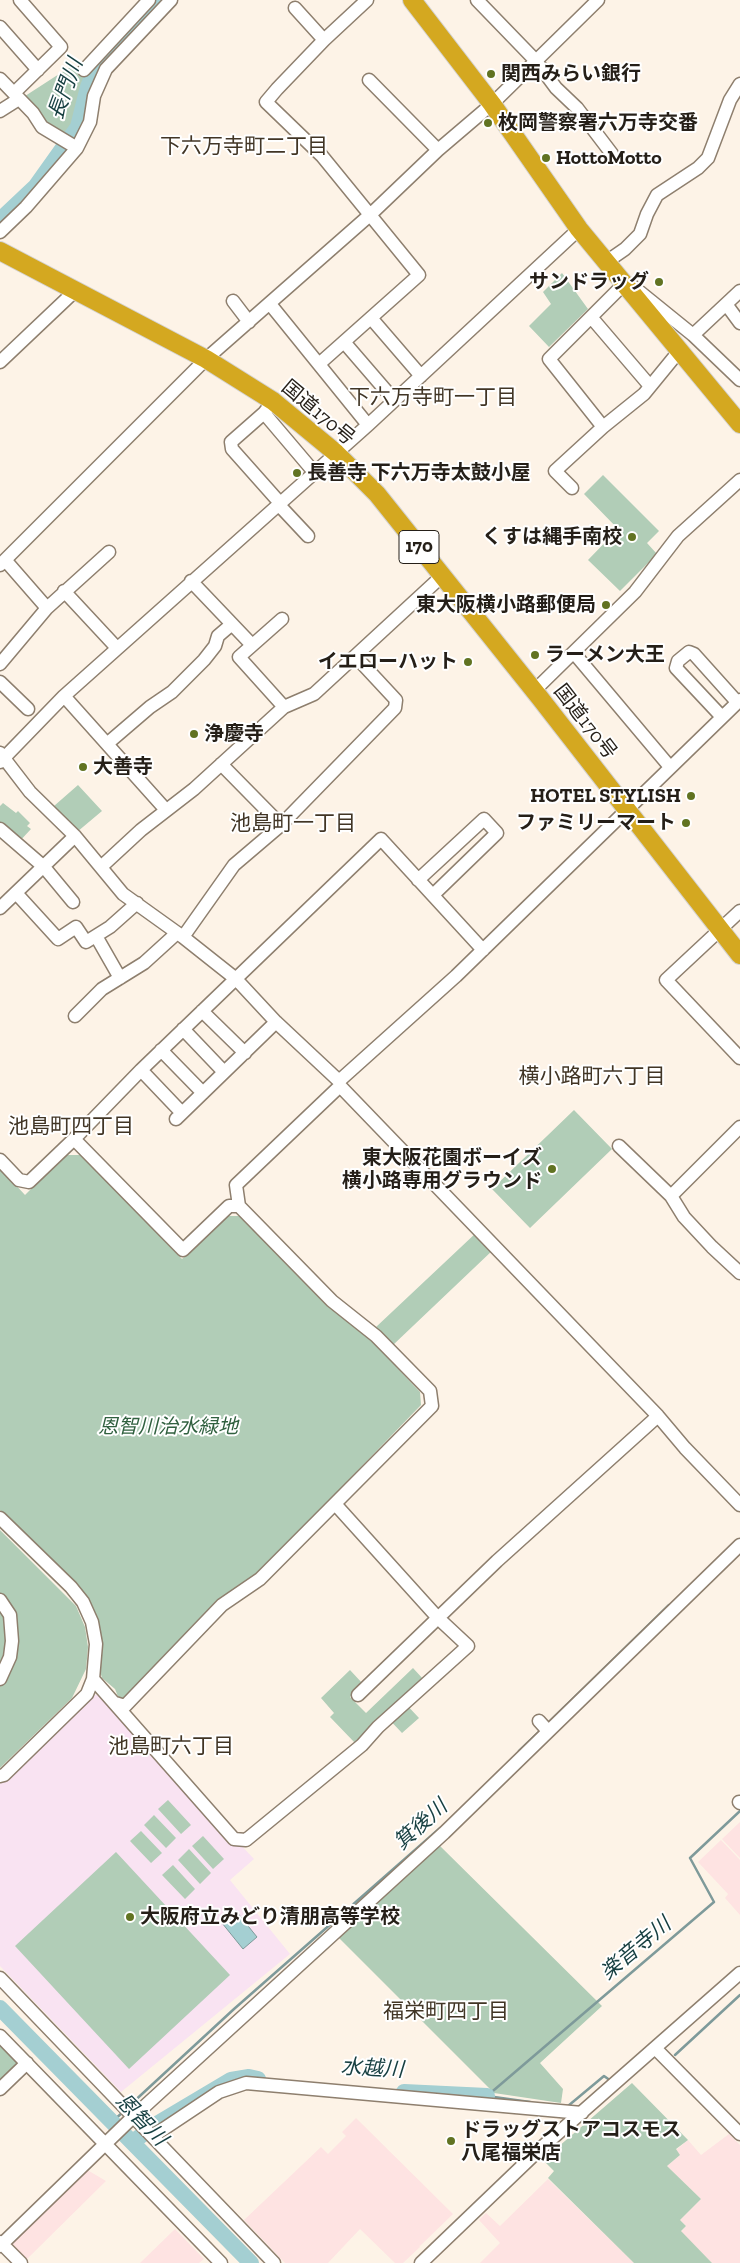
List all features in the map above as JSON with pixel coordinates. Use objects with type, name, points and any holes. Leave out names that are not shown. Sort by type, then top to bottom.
[{"type":"highway","points":[[412,0],[492,104],[579,230],[740,424]]},
{"type":"highway","name":"国道170号","points":[[0,252],[206,359],[269,407],[336,453],[377,494],[740,955]]},
{"type":"street","points":[[0,111],[61,47],[20,0]]},
{"type":"street","points":[[84,70],[149,0]]},
{"type":"street","points":[[0,232],[26,207],[77,148],[90,122],[94,96],[106,69],[171,0]]},
{"type":"street","points":[[319,364],[419,274],[322,156],[266,102],[324,40],[367,0]]},
{"type":"street","points":[[477,0],[536,61],[556,88],[578,108],[612,154]]},
{"type":"street","points":[[47,608],[3,563],[206,359],[250,322],[371,214],[438,150],[492,104],[598,0]]},
{"type":"street","points":[[295,8],[324,40]]},
{"type":"street","points":[[0,27],[38,70]]},
{"type":"street","points":[[0,79],[32,113],[42,127],[77,148]]},
{"type":"street","points":[[369,80],[438,150]]},
{"type":"street","points":[[603,259],[612,258],[625,249],[640,234],[646,214],[657,195],[698,168],[708,158],[730,100],[740,84]]},
{"type":"street","points":[[579,230],[368,425],[64,696],[1,758],[30,792],[75,836],[123,894],[236,979],[658,1416],[685,1448],[740,1505]]},
{"type":"street","points":[[603,427],[549,359],[591,317],[620,279],[641,292],[693,335],[740,380]]},
{"type":"street","points":[[0,362],[76,290]]},
{"type":"street","points":[[693,335],[740,291]]},
{"type":"street","points":[[233,301],[250,322]]},
{"type":"street","points":[[270,304],[368,425]]},
{"type":"street","points":[[726,304],[740,323]]},
{"type":"street","points":[[591,317],[650,386]]},
{"type":"street","points":[[371,318],[420,376]]},
{"type":"street","points":[[344,342],[394,400]]},
{"type":"street","points":[[572,488],[555,471],[603,427],[644,394],[680,350]]},
{"type":"street","points":[[308,536],[232,449],[231,442],[269,407],[314,472]]},
{"type":"street","points":[[534,691],[635,592],[678,536],[740,480]]},
{"type":"street","points":[[0,664],[47,608],[109,552]]},
{"type":"street","points":[[102,867],[141,830],[194,789],[284,707],[314,694],[442,576]]},
{"type":"street","points":[[191,581],[252,645]]},
{"type":"street","points":[[64,591],[117,648]]},
{"type":"street","points":[[282,619],[239,657],[284,707]]},
{"type":"street","points":[[108,743],[150,707],[172,692],[204,660],[215,646],[218,636],[232,624]]},
{"type":"street","points":[[115,1702],[125,1706],[222,1605],[260,1579],[336,1505],[432,1406],[430,1391],[376,1336],[332,1301],[239,1206],[236,1185],[339,1084],[456,976],[739,701],[694,654],[689,652],[678,661],[676,668],[722,717]]},
{"type":"street","points":[[574,653],[670,767]]},
{"type":"street","points":[[75,1016],[102,989],[148,960],[180,935],[234,865],[281,825],[396,708],[396,700],[356,657]]},
{"type":"street","points":[[0,682],[28,709]]},
{"type":"street","points":[[64,696],[166,810]]},
{"type":"street","points":[[221,764],[281,825]]},
{"type":"street","points":[[418,880],[484,819],[498,833],[433,896]]},
{"type":"street","points":[[0,829],[44,866],[73,902]]},
{"type":"street","points":[[0,908],[75,836]]},
{"type":"street","points":[[0,1160],[19,1180],[29,1182],[74,1139],[140,1070],[381,839],[483,950]]},
{"type":"street","points":[[16,893],[58,939],[76,927],[86,942],[115,924],[137,903]]},
{"type":"street","points":[[740,911],[666,980],[740,1058]]},
{"type":"street","points":[[96,936],[120,978]]},
{"type":"street","points":[[202,1011],[245,1053]]},
{"type":"street","points":[[140,1070],[179,1116],[276,1022]]},
{"type":"street","points":[[184,1029],[224,1072]]},
{"type":"street","points":[[161,1050],[203,1093]]},
{"type":"street","points":[[671,1196],[740,1127]]},
{"type":"street","points":[[74,1139],[182,1250],[229,1206],[239,1206]]},
{"type":"street","points":[[619,1146],[671,1196],[684,1217],[740,1273]]},
{"type":"street","points":[[358,1695],[497,1561],[658,1416]]},
{"type":"street","points":[[94,1679],[115,1702],[124,1716],[234,1839],[246,1840],[362,1745],[378,1728],[468,1646],[438,1618],[336,1505]]},
{"type":"street","points":[[0,1518],[71,1587],[83,1602],[92,1622],[96,1644],[94,1679],[87,1694],[79,1704],[4,1775],[0,1776]]},
{"type":"street","points":[[21,2263],[1,2244],[106,2142],[444,1833],[740,1545]]},
{"type":"street","points":[[0,1600],[10,1615],[12,1641],[10,1657],[0,1679]]},
{"type":"street","points":[[538,1721],[548,1731]]},
{"type":"street","points":[[421,2263],[540,2149],[740,1973]]},
{"type":"street","points":[[0,1978],[117,2099],[132,2118],[149,2132],[274,2263]]},
{"type":"street","points":[[0,2036],[106,2142],[221,2263]]},
{"type":"street","points":[[655,2048],[740,2134]]},
{"type":"street","points":[[0,2089],[27,2063]]},
{"type":"street","points":[[149,2132],[219,2092],[246,2083],[582,2113]]},
{"type":"shaded area","name":"大阪府立みどり清朋高等学校","points":[[93,1695],[100,1695],[254,1859],[230,1880],[290,1954],[121,2092],[0,1966],[0,1784]]},
{"type":"shaded area","points":[[740,1822],[740,1858],[722,1839]]},
{"type":"shaded area","points":[[721,1840],[740,1860],[740,1915],[725,1898],[728,1894],[698,1862]]},
{"type":"shaded area","points":[[356,2118],[453,2214],[419,2245],[420,2247],[403,2263],[395,2263],[360,2229],[328,2263],[285,2263],[244,2220],[321,2147],[328,2154],[346,2136],[342,2132]]},
{"type":"shaded area","points":[[729,2134],[740,2145],[740,2263],[712,2263],[681,2232],[686,2226],[680,2220],[701,2199],[667,2166],[680,2155],[676,2150],[688,2140],[701,2155]]},
{"type":"shaded area","points":[[84,2168],[106,2181],[27,2259],[10,2243]]},
{"type":"shaded area","points":[[548,2179],[634,2263],[480,2263],[500,2243],[479,2220],[486,2213],[500,2226]]},
{"type":"shaded area","points":[[175,2229],[204,2259],[199,2263],[140,2263]]},
{"type":"green space","points":[[73,65],[84,76],[70,131],[66,138],[48,127],[22,98]]},
{"type":"green space","points":[[562,273],[588,309],[549,347],[529,326],[551,304],[543,292]]},
{"type":"green space","name":"くすは縄手南校","points":[[603,475],[659,531],[647,543],[657,554],[620,591],[588,560],[618,529],[584,494]]},
{"type":"green space","points":[[78,785],[102,811],[77,832],[54,806]]},
{"type":"green space","points":[[3,803],[16,813],[18,811],[30,823],[27,826],[31,829],[18,843],[0,827],[0,806]]},
{"type":"green space","name":"東大阪花園ボーイズ 横小路専用グラウンド","points":[[574,1110],[612,1149],[530,1228],[492,1189]]},
{"type":"green space","name":"恩智川治水緑地","points":[[65,1155],[81,1155],[182,1259],[227,1216],[243,1216],[370,1339],[420,1392],[421,1405],[334,1495],[303,1531],[261,1570],[225,1597],[125,1700],[119,1699],[115,1689],[102,1678],[100,1671],[102,1647],[76,1585],[0,1510],[0,1168],[25,1195]]},
{"type":"green space","points":[[477,1232],[494,1249],[393,1345],[376,1327]]},
{"type":"green space","points":[[0,1530],[76,1606],[85,1627],[88,1647],[86,1669],[72,1698],[0,1768]]},
{"type":"green space","points":[[413,1668],[424,1680],[403,1701],[419,1718],[402,1733],[384,1714],[355,1743],[330,1717],[334,1713],[321,1698],[350,1670],[363,1684],[350,1697],[366,1713]]},
{"type":"green space","points":[[168,1800],[191,1825],[181,1834],[158,1809]]},
{"type":"green space","points":[[154,1815],[176,1838],[166,1848],[144,1825]]},
{"type":"green space","points":[[141,1831],[162,1853],[151,1863],[130,1841]]},
{"type":"green space","points":[[203,1836],[224,1859],[213,1869],[192,1846]]},
{"type":"green space","points":[[438,1844],[602,2006],[540,2063],[563,2089],[561,2103],[494,2093],[338,1937]]},
{"type":"green space","points":[[189,1849],[211,1873],[200,1884],[178,1860]]},
{"type":"green space","points":[[116,1852],[230,1975],[129,2069],[15,1946]]},
{"type":"green space","points":[[173,1865],[195,1889],[185,1899],[162,1875]]},
{"type":"green space","points":[[0,2043],[21,2064],[0,2084]]},
{"type":"green space","points":[[632,2083],[688,2140],[676,2149],[680,2155],[667,2166],[701,2199],[680,2220],[686,2226],[681,2231],[712,2263],[634,2263],[548,2178],[554,2171],[543,2160]]},
{"type":"water","points":[[236,1911],[257,1937],[243,1949],[222,1923]]},
{"type":"waterway","name":"長門川","points":[[0,220],[36,186],[78,127],[88,87],[99,58],[160,0]]},
{"type":"waterway","name":"箕後川","points":[[548,1723],[669,1605]]},
{"type":"waterway","name":"箕後川","points":[[519,1751],[542,1729]]},
{"type":"waterway","name":"楽音寺川","points":[[487,2096],[714,1902],[690,1858],[740,1811]]},
{"type":"waterway","name":"箕後川","points":[[129,2106],[234,2009],[440,1828]]},
{"type":"waterway","name":"水越川","points":[[675,2055],[740,1995]]},
{"type":"waterway","name":"恩智川","points":[[0,2008],[251,2263]]},
{"type":"waterway","name":"水越川","points":[[568,2106],[604,2076],[611,2081]]},
{"type":"waterway","name":"水越川","points":[[133,2142],[152,2127],[231,2080],[249,2077],[258,2079]]},
{"type":"waterway","name":"水越川","points":[[404,2092],[487,2096]]},
{"type":"waterway","name":"水越川","points":[[487,2096],[530,2102]]},
{"type":"waterway","name":"箕後川","points":[[113,2121],[123,2112]]},
{"type":"place","name":"関西みらい銀行","points":[[491,74]]},
{"type":"place","name":"枚岡警察署六万寺交番","points":[[488,123]]},
{"type":"place","name":"HottoMotto","points":[[546,158]]},
{"type":"place","name":"サンドラッグ","points":[[659,282]]},
{"type":"place","name":"長善寺 下六万寺太鼓小屋","points":[[297,473]]},
{"type":"place","name":"くすは縄手南校","points":[[632,537]]},
{"type":"place","name":"東大阪横小路郵便局","points":[[606,605]]},
{"type":"place","name":"ラーメン大王","points":[[535,655]]},
{"type":"place","name":"イエローハット","points":[[468,662]]},
{"type":"place","name":"浄慶寺","points":[[194,734]]},
{"type":"place","name":"大善寺","points":[[83,767]]},
{"type":"place","name":"HOTEL STYLISH","points":[[691,796]]},
{"type":"place","name":"ファミリーマート","points":[[686,823]]},
{"type":"place","name":"東大阪花園ボーイズ 横小路専用グラウンド","points":[[552,1169]]},
{"type":"place","name":"大阪府立みどり清朋高等学校","points":[[130,1917]]},
{"type":"place","name":"ドラッグストアコスモス 八尾福栄店","points":[[451,2141]]},
{"type":"district","name":"下六万寺町二丁目","points":[[244,147]]},
{"type":"district","name":"下六万寺町一丁目","points":[[433,398]]},
{"type":"district","name":"池島町一丁目","points":[[293,824]]},
{"type":"district","name":"横小路町六丁目","points":[[592,1077]]},
{"type":"district","name":"池島町四丁目","points":[[71,1127]]},
{"type":"district","name":"池島町六丁目","points":[[171,1747]]},
{"type":"district","name":"福栄町四丁目","points":[[446,2012]]}]
